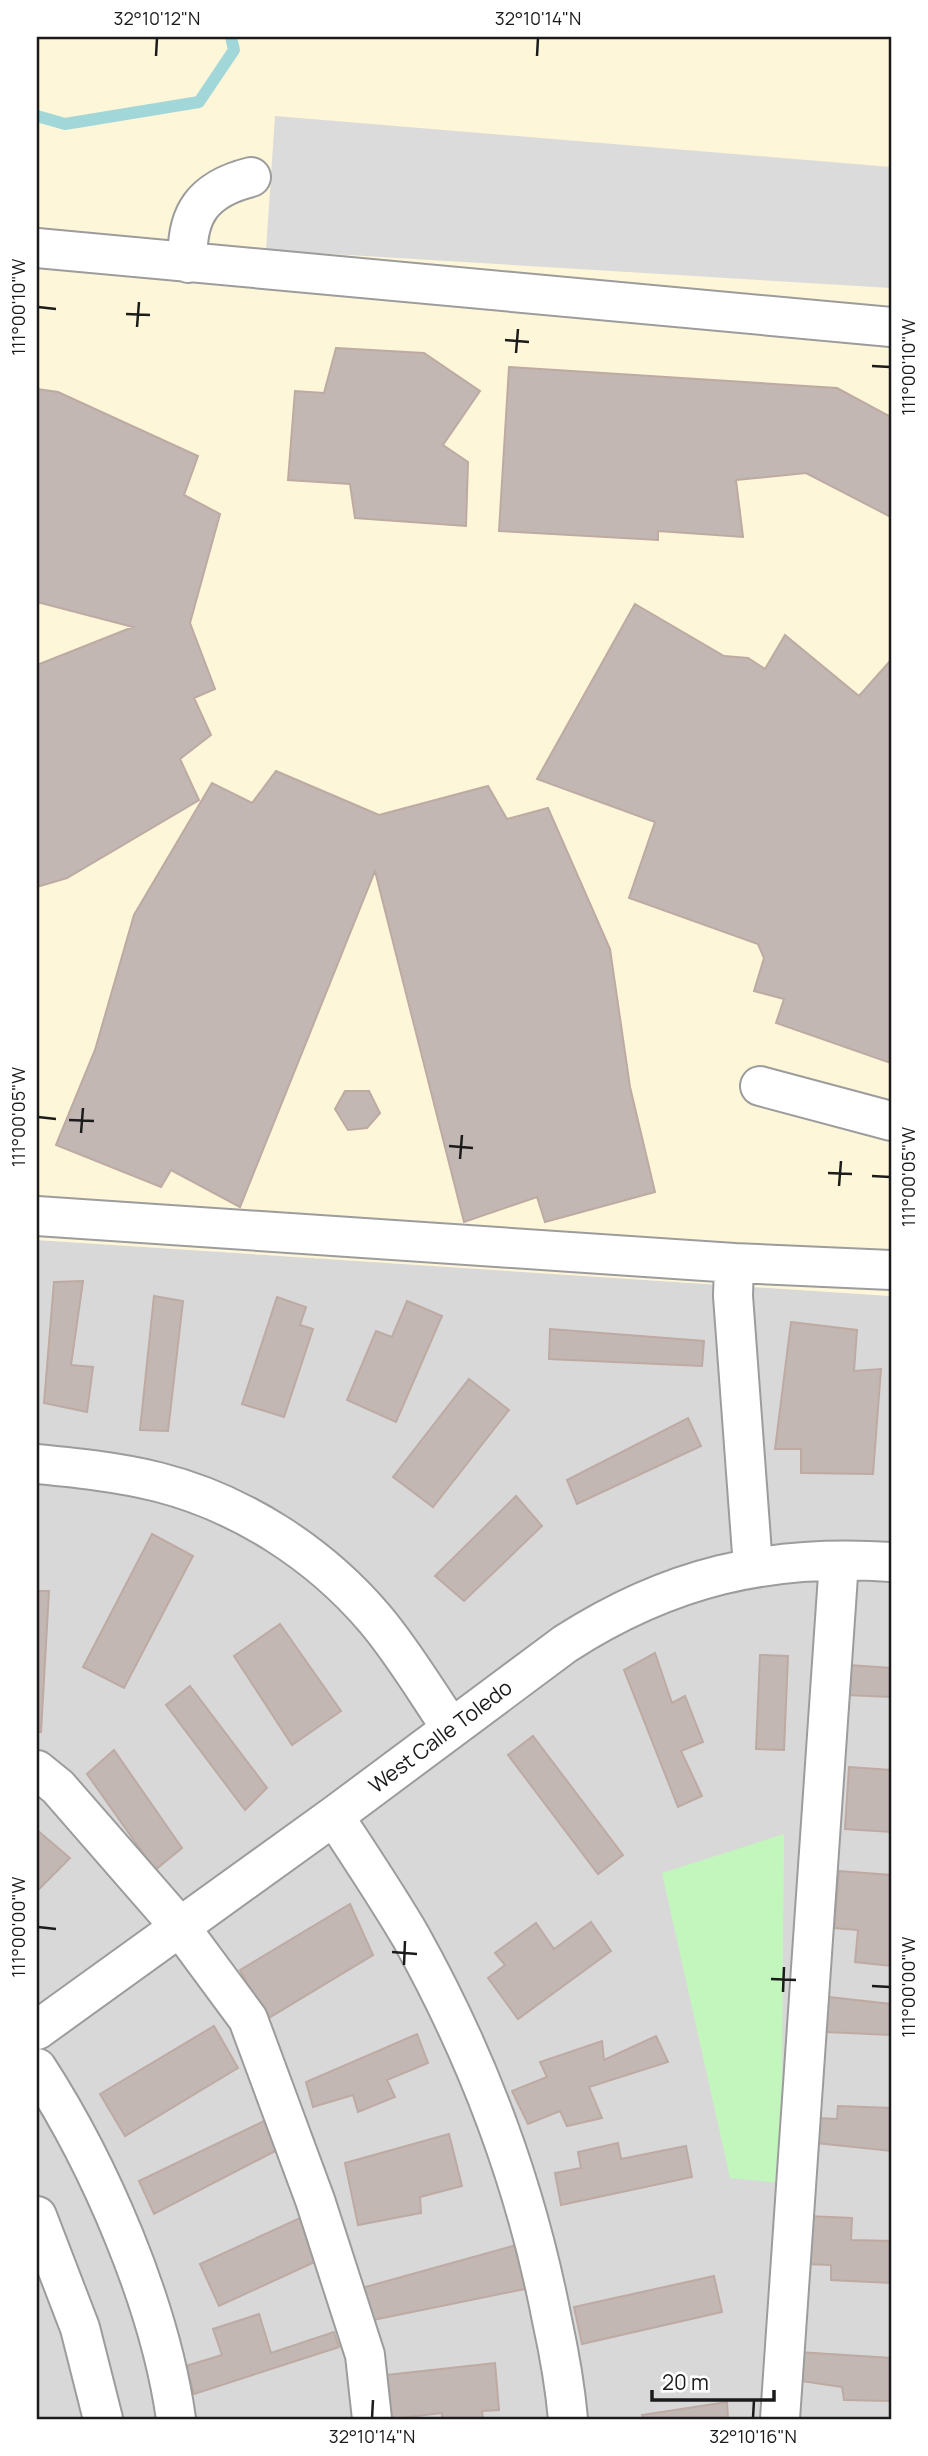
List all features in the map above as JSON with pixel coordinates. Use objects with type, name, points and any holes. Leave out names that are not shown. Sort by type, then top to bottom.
[{"type":"street","points":[[188,264],[187,239],[194,216],[201,206],[208,197],[228,183],[251,177]]},
{"type":"street","points":[[37,248],[891,327]]},
{"type":"street","points":[[760,1086],[891,1121]]},
{"type":"street","points":[[37,1216],[734,1263],[891,1269]]},
{"type":"street","points":[[734,1263],[733,1296],[752,1567]]},
{"type":"street","points":[[37,1464],[123,1474],[159,1482],[209,1499],[261,1524],[321,1567],[359,1601],[398,1649],[451,1728]]},
{"type":"street","name":"West Calle Toledo","points":[[37,2030],[334,1816],[565,1644],[599,1622],[675,1588],[752,1567],[814,1561],[891,1562]]},
{"type":"street","points":[[780,2419],[839,1561]]},
{"type":"street","points":[[37,1770],[58,1787],[180,1927],[248,2019],[315,2200],[361,2342],[365,2355],[372,2419]]},
{"type":"street","points":[[334,1816],[385,1894],[434,1981],[495,2116],[539,2258],[559,2357],[568,2419]]},
{"type":"street","points":[[37,2068],[87,2158],[129,2250],[148,2302],[176,2419]]},
{"type":"street","points":[[37,2216],[80,2328],[103,2419]]},
{"type":"shaded area","points":[[37,37],[891,37],[891,1296],[37,1240]]},
{"type":"shaded area","points":[[275,116],[891,167],[891,288],[266,250]]},
{"type":"shaded area","points":[[37,1240],[891,1296],[891,2419],[37,2419]]},
{"type":"green space","points":[[784,1834],[781,2183],[730,2178],[662,1873]]},
{"type":"building","points":[[336,348],[424,353],[480,391],[443,445],[468,462],[466,526],[355,518],[350,484],[288,480],[295,391],[324,393]]},
{"type":"building","points":[[509,367],[837,388],[891,417],[891,517],[806,473],[736,480],[743,537],[658,531],[658,540],[499,531]]},
{"type":"building","points":[[37,389],[58,392],[198,456],[184,495],[220,514],[190,623],[215,689],[194,698],[211,735],[180,759],[199,800],[67,878],[37,887],[37,665],[133,627],[37,602]]},
{"type":"building","points":[[635,604],[724,656],[748,658],[765,669],[785,635],[859,696],[891,660],[891,1063],[776,1023],[784,999],[754,991],[764,958],[758,944],[629,898],[655,822],[537,779]]},
{"type":"building","points":[[276,771],[379,815],[488,786],[507,819],[548,808],[610,949],[630,1087],[655,1192],[545,1222],[537,1197],[464,1222],[375,871],[240,1207],[171,1170],[161,1187],[56,1145],[95,1050],[134,915],[212,783],[252,803]]},
{"type":"building","points":[[345,1091],[369,1091],[380,1113],[367,1128],[348,1130],[335,1109]]},
{"type":"building","points":[[83,1281],[71,1365],[93,1367],[87,1412],[44,1403],[54,1282]]},
{"type":"building","points":[[154,1296],[183,1301],[168,1431],[140,1430]]},
{"type":"building","points":[[277,1297],[306,1307],[300,1325],[313,1329],[284,1417],[242,1404]]},
{"type":"building","points":[[407,1301],[442,1316],[396,1422],[347,1400],[376,1331],[392,1337]]},
{"type":"building","points":[[791,1322],[857,1330],[854,1371],[881,1369],[873,1474],[801,1473],[801,1449],[775,1449]]},
{"type":"building","points":[[550,1329],[704,1341],[702,1366],[549,1359]]},
{"type":"building","points":[[469,1379],[509,1410],[433,1507],[393,1477]]},
{"type":"building","points":[[688,1418],[701,1446],[577,1504],[567,1480]]},
{"type":"building","points":[[516,1496],[542,1526],[464,1601],[435,1576]]},
{"type":"building","points":[[152,1534],[193,1556],[124,1688],[83,1667]]},
{"type":"building","points":[[37,1591],[49,1591],[41,1732],[37,1732]]},
{"type":"building","points":[[280,1624],[341,1711],[292,1745],[234,1656]]},
{"type":"building","points":[[655,1653],[672,1703],[685,1696],[703,1742],[681,1751],[702,1796],[678,1807],[624,1670]]},
{"type":"building","points":[[760,1655],[788,1656],[784,1750],[756,1749]]},
{"type":"building","points":[[849,1665],[891,1668],[891,1697],[847,1695]]},
{"type":"building","points":[[190,1686],[267,1788],[245,1810],[166,1705]]},
{"type":"building","points":[[533,1736],[623,1855],[598,1874],[508,1755]]},
{"type":"building","points":[[114,1750],[182,1848],[155,1870],[87,1774]]},
{"type":"building","points":[[849,1767],[891,1770],[891,1832],[845,1829]]},
{"type":"building","points":[[37,1830],[70,1858],[37,1891]]},
{"type":"building","points":[[839,1871],[891,1875],[891,1966],[855,1962],[858,1930],[834,1928]]},
{"type":"building","points":[[350,1904],[373,1955],[267,2019],[240,1970]]},
{"type":"building","points":[[591,1922],[611,1951],[518,2019],[488,1978],[505,1965],[495,1953],[536,1923],[554,1949]]},
{"type":"building","points":[[829,1997],[891,2004],[891,2035],[826,2032]]},
{"type":"building","points":[[214,2026],[238,2068],[125,2136],[100,2094]]},
{"type":"building","points":[[417,2034],[428,2063],[387,2080],[395,2097],[358,2112],[353,2095],[313,2107],[306,2082]]},
{"type":"building","points":[[656,2036],[668,2062],[589,2087],[602,2118],[567,2126],[560,2111],[528,2124],[512,2091],[547,2077],[540,2062],[602,2041],[604,2060]]},
{"type":"building","points":[[838,2106],[891,2108],[891,2151],[817,2143],[818,2118],[837,2119]]},
{"type":"building","points":[[266,2120],[279,2149],[154,2214],[139,2181]]},
{"type":"building","points":[[449,2134],[462,2186],[420,2197],[421,2213],[358,2225],[345,2163]]},
{"type":"building","points":[[618,2143],[621,2159],[686,2146],[692,2177],[561,2205],[555,2173],[581,2168],[578,2152]]},
{"type":"building","points":[[807,2216],[852,2218],[851,2240],[891,2241],[891,2283],[831,2280],[831,2265],[805,2264]]},
{"type":"building","points":[[300,2218],[319,2260],[219,2306],[200,2264]]},
{"type":"building","points":[[516,2245],[525,2289],[368,2321],[362,2288]]},
{"type":"building","points":[[714,2276],[722,2312],[582,2344],[574,2307]]},
{"type":"building","points":[[259,2314],[271,2353],[334,2332],[339,2347],[194,2394],[186,2366],[222,2355],[213,2329]]},
{"type":"building","points":[[798,2352],[891,2358],[890,2401],[844,2400],[842,2387],[794,2380]]},
{"type":"building","points":[[495,2363],[499,2410],[482,2411],[483,2419],[442,2419],[442,2413],[391,2419],[387,2375]]},
{"type":"building","points":[[727,2402],[728,2419],[643,2419],[642,2415]]},
{"type":"waterway","points":[[37,116],[65,124],[199,102],[234,50],[231,37]]}]
